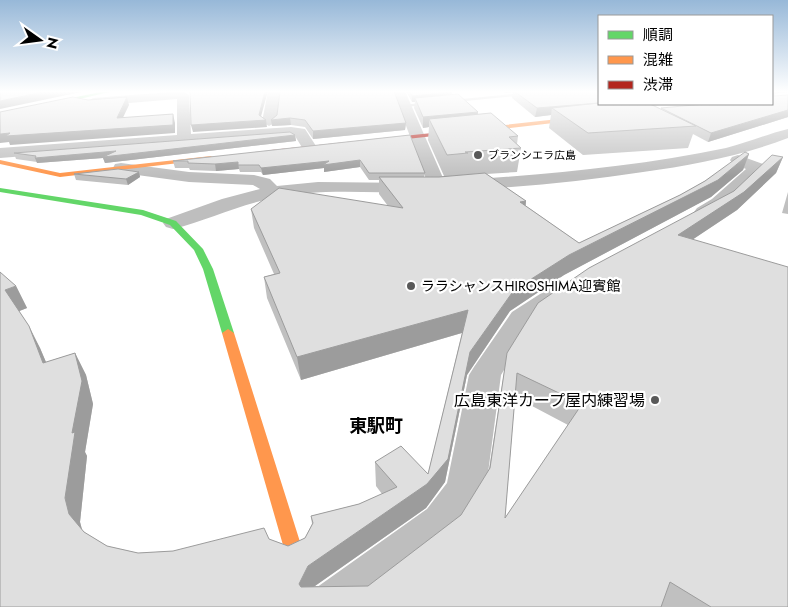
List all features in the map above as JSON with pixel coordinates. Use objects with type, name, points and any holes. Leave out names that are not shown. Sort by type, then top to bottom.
[{"type":"street","points":[[184,119],[184,139]]},
{"type":"street","points":[[411,119],[438,187]]},
{"type":"street","points":[[256,153],[565,119]]},
{"type":"street","points":[[0,152],[294,131],[300,132],[308,146]]},
{"type":"street","points":[[173,223],[224,204],[274,192],[326,188],[438,187],[588,174],[730,157],[788,133]]},
{"type":"street","points":[[678,226],[720,204],[757,168],[697,145]]},
{"type":"street","points":[[0,162],[60,175],[227,156]]},
{"type":"street","points":[[121,168],[189,177],[254,180],[264,183],[274,192]]},
{"type":"street","points":[[0,190],[143,213],[173,223],[198,249],[208,269],[292,545]]},
{"type":"street","points":[[330,607],[442,523],[464,491],[485,375],[522,318],[591,273]]},
{"type":"building","points":[[0,119],[173,119],[173,125],[6,136],[10,133],[0,134]]},
{"type":"building","points":[[191,119],[266,120],[191,125]]},
{"type":"building","points":[[300,119],[405,119],[406,123],[313,131],[305,120]]},
{"type":"building","points":[[429,119],[498,119],[518,136],[509,137],[521,148],[465,152],[468,153],[447,155]]},
{"type":"building","points":[[568,119],[682,119],[696,126],[588,133]]},
{"type":"building","points":[[684,119],[757,119],[711,133]]},
{"type":"building","points":[[290,132],[295,135],[103,157],[116,151],[35,158],[36,156],[14,153]]},
{"type":"building","points":[[410,135],[425,173],[369,173],[360,160],[323,165],[329,161],[261,168],[259,165],[238,165],[238,162],[215,164],[173,161]]},
{"type":"building","points":[[745,152],[749,154],[718,180],[569,255],[514,290],[470,352],[448,459],[427,484],[308,566],[299,584],[301,587],[368,586],[461,515],[490,468],[507,353],[538,303],[589,268],[734,191],[772,155],[783,157],[744,192],[678,235],[788,267],[788,607],[711,607],[670,582],[661,607],[0,607],[0,272],[16,286],[5,290],[29,326],[43,363],[75,353],[82,381],[72,433],[75,432],[65,498],[69,514],[84,532],[107,546],[138,553],[173,551],[264,528],[269,539],[288,546],[305,538],[313,523],[311,516],[359,504],[397,487],[375,462],[401,446],[428,474],[468,310],[297,357],[264,277],[280,273],[251,209],[279,188],[403,208],[379,177],[439,177],[485,173],[526,201],[520,202],[579,243],[680,195],[705,181]],"holes":[[[517,373],[582,404],[505,518]]]},
{"type":"building","points":[[118,169],[139,172],[126,179],[74,174]]},
{"type":"traffic: fast","points":[[0,190],[143,213],[173,223],[198,249],[208,269],[228,333]]},
{"type":"traffic: slow","points":[[432,135],[574,119]]},
{"type":"traffic: slow","points":[[0,162],[60,175],[211,158]]},
{"type":"traffic: slow","points":[[228,333],[292,545]]},
{"type":"traffic: jam","points":[[271,152],[432,135]]},
{"type":"place","name":"ブランシエラ広島","points":[[478,155]]},
{"type":"place","name":"ララシャンスHIROSHIMA迎賓館","points":[[411,286]]},
{"type":"place","name":"広島東洋カープ屋内練習場","points":[[655,400]]},
{"type":"district","name":"東駅町","points":[[376,426]]}]
